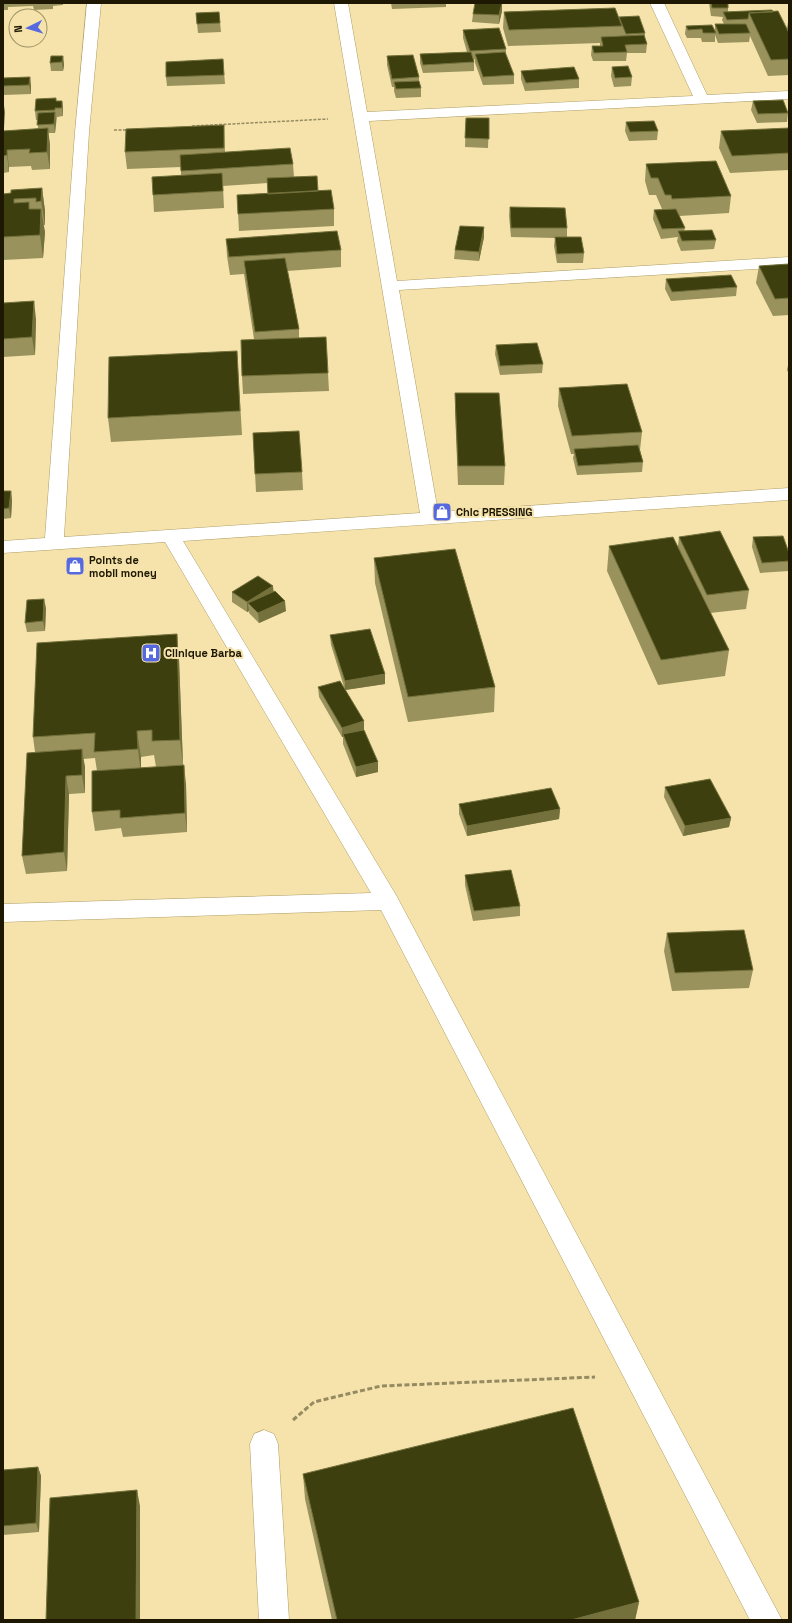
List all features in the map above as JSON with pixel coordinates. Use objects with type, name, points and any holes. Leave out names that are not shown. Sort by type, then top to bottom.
[{"type":"street","points":[[54,543],[82,132],[94,3]]},
{"type":"street","points":[[341,3],[430,518]]},
{"type":"street","points":[[658,3],[702,99]]},
{"type":"street","points":[[361,117],[789,95]]},
{"type":"street","points":[[390,286],[789,262]]},
{"type":"street","points":[[3,547],[789,494]]},
{"type":"street","points":[[170,535],[388,901],[768,1620]]},
{"type":"street","points":[[3,913],[388,901]]},
{"type":"street","points":[[264,1444],[274,1620]]},
{"type":"path","points":[[185,127],[361,117]]},
{"type":"path","points":[[82,132],[130,130]]},
{"type":"path","points":[[264,1444],[314,1402],[381,1386],[638,1375]]},
{"type":"building","points":[[475,3],[502,3],[499,15],[473,14]]},
{"type":"building","points":[[711,3],[728,3],[728,8],[712,8]]},
{"type":"building","points":[[615,8],[622,26],[509,30],[504,12]]},
{"type":"building","points":[[772,10],[773,12],[749,13],[748,19],[727,20],[723,12]]},
{"type":"building","points":[[778,11],[789,33],[789,59],[771,60],[749,13]]},
{"type":"building","points":[[219,12],[220,23],[197,24],[196,13]]},
{"type":"building","points":[[639,16],[645,33],[626,34],[619,17]]},
{"type":"building","points":[[715,24],[746,24],[750,33],[719,34]]},
{"type":"building","points":[[712,25],[716,33],[703,33],[702,29],[688,30],[686,26]]},
{"type":"building","points":[[499,28],[506,49],[470,51],[463,30]]},
{"type":"building","points":[[644,35],[647,44],[625,45],[627,52],[594,53],[592,46],[603,46],[601,37]]},
{"type":"building","points":[[471,52],[474,62],[423,65],[420,54]]},
{"type":"building","points":[[505,52],[514,75],[483,77],[475,54]]},
{"type":"building","points":[[413,55],[419,77],[392,79],[387,56]]},
{"type":"building","points":[[51,56],[63,56],[62,62],[50,63]]},
{"type":"building","points":[[223,59],[224,75],[166,77],[166,62]]},
{"type":"building","points":[[628,66],[632,77],[615,78],[612,67]]},
{"type":"building","points":[[574,67],[579,79],[526,83],[521,71]]},
{"type":"building","points":[[30,77],[29,85],[3,86],[3,78]]},
{"type":"building","points":[[419,81],[421,88],[396,89],[394,82]]},
{"type":"building","points":[[56,98],[56,101],[62,101],[62,108],[55,108],[55,110],[35,111],[36,99]]},
{"type":"building","points":[[783,100],[788,113],[758,114],[753,101]]},
{"type":"building","points":[[55,112],[54,124],[37,125],[38,113]]},
{"type":"building","points":[[466,118],[489,118],[489,139],[465,138]]},
{"type":"building","points":[[654,121],[658,131],[630,132],[626,122]]},
{"type":"building","points":[[224,125],[224,148],[125,152],[126,129]]},
{"type":"building","points":[[48,128],[47,152],[29,153],[30,149],[7,150],[7,155],[3,156],[3,131]]},
{"type":"building","points":[[789,128],[789,153],[732,156],[721,131]]},
{"type":"building","points":[[290,148],[293,164],[181,171],[180,155]]},
{"type":"building","points":[[716,161],[731,196],[672,199],[671,195],[665,195],[658,178],[651,178],[646,164]]},
{"type":"building","points":[[222,173],[223,191],[153,195],[152,177]]},
{"type":"building","points":[[317,176],[318,191],[268,194],[267,178]]},
{"type":"building","points":[[42,188],[41,201],[36,202],[36,198],[14,199],[14,203],[29,202],[29,209],[41,209],[40,235],[3,237],[3,194],[11,193],[11,190]]},
{"type":"building","points":[[331,190],[334,209],[238,214],[237,195]]},
{"type":"building","points":[[510,207],[565,208],[567,228],[511,228]]},
{"type":"building","points":[[676,209],[685,228],[662,229],[654,210]]},
{"type":"building","points":[[460,226],[484,227],[479,252],[455,250]]},
{"type":"building","points":[[712,230],[716,240],[682,241],[678,231]]},
{"type":"building","points":[[337,231],[341,250],[229,257],[226,239]]},
{"type":"building","points":[[555,237],[581,237],[584,253],[557,254]]},
{"type":"building","points":[[285,258],[299,329],[255,332],[244,261]]},
{"type":"building","points":[[789,264],[789,298],[775,299],[759,266]]},
{"type":"building","points":[[731,275],[737,287],[672,292],[666,279]]},
{"type":"building","points":[[34,301],[32,337],[3,339],[3,303]]},
{"type":"building","points":[[326,337],[328,373],[242,376],[241,340]]},
{"type":"building","points":[[537,343],[543,364],[500,366],[496,345]]},
{"type":"building","points":[[237,351],[240,411],[108,418],[109,357]]},
{"type":"building","points":[[627,384],[642,432],[572,436],[559,388]]},
{"type":"building","points":[[455,393],[499,393],[505,466],[458,466]]},
{"type":"building","points":[[299,431],[302,472],[255,474],[253,433]]},
{"type":"building","points":[[638,445],[643,462],[578,466],[574,449]]},
{"type":"building","points":[[3,491],[11,491],[9,508],[3,509]]},
{"type":"building","points":[[720,531],[749,590],[707,595],[679,537]]},
{"type":"building","points":[[783,536],[789,553],[789,561],[762,563],[753,537]]},
{"type":"building","points":[[673,537],[729,650],[661,660],[609,546]]},
{"type":"building","points":[[455,549],[495,687],[408,697],[374,558]]},
{"type":"building","points":[[258,576],[273,586],[247,602],[232,592]]},
{"type":"building","points":[[275,591],[285,601],[258,613],[248,603]]},
{"type":"building","points":[[44,599],[43,621],[25,623],[27,600]]},
{"type":"building","points":[[370,629],[385,674],[345,681],[330,635]]},
{"type":"building","points":[[177,634],[180,740],[152,741],[152,730],[137,731],[138,749],[94,752],[95,733],[33,737],[37,643]]},
{"type":"building","points":[[340,681],[364,721],[342,728],[318,687]]},
{"type":"building","points":[[364,730],[378,762],[356,767],[343,734]]},
{"type":"building","points":[[82,749],[82,775],[66,776],[64,852],[22,856],[27,753]]},
{"type":"building","points":[[184,765],[185,813],[120,818],[120,810],[92,812],[92,771]]},
{"type":"building","points":[[710,779],[731,818],[685,826],[665,787]]},
{"type":"building","points":[[551,788],[560,809],[467,826],[459,804]]},
{"type":"building","points":[[511,870],[520,906],[474,911],[465,875]]},
{"type":"building","points":[[744,930],[753,970],[675,973],[667,933]]},
{"type":"building","points":[[573,1408],[639,1602],[571,1620],[337,1620],[303,1474]]},
{"type":"building","points":[[38,1467],[36,1523],[3,1526],[3,1470]]},
{"type":"building","points":[[137,1490],[136,1620],[46,1620],[50,1498]]},
{"type":"place","name":"Chic PRESSING","points":[[442,512]]},
{"type":"place","name":"Points de mobil money","points":[[75,566]]},
{"type":"place","name":"Clinique Barba","points":[[151,653]]}]
